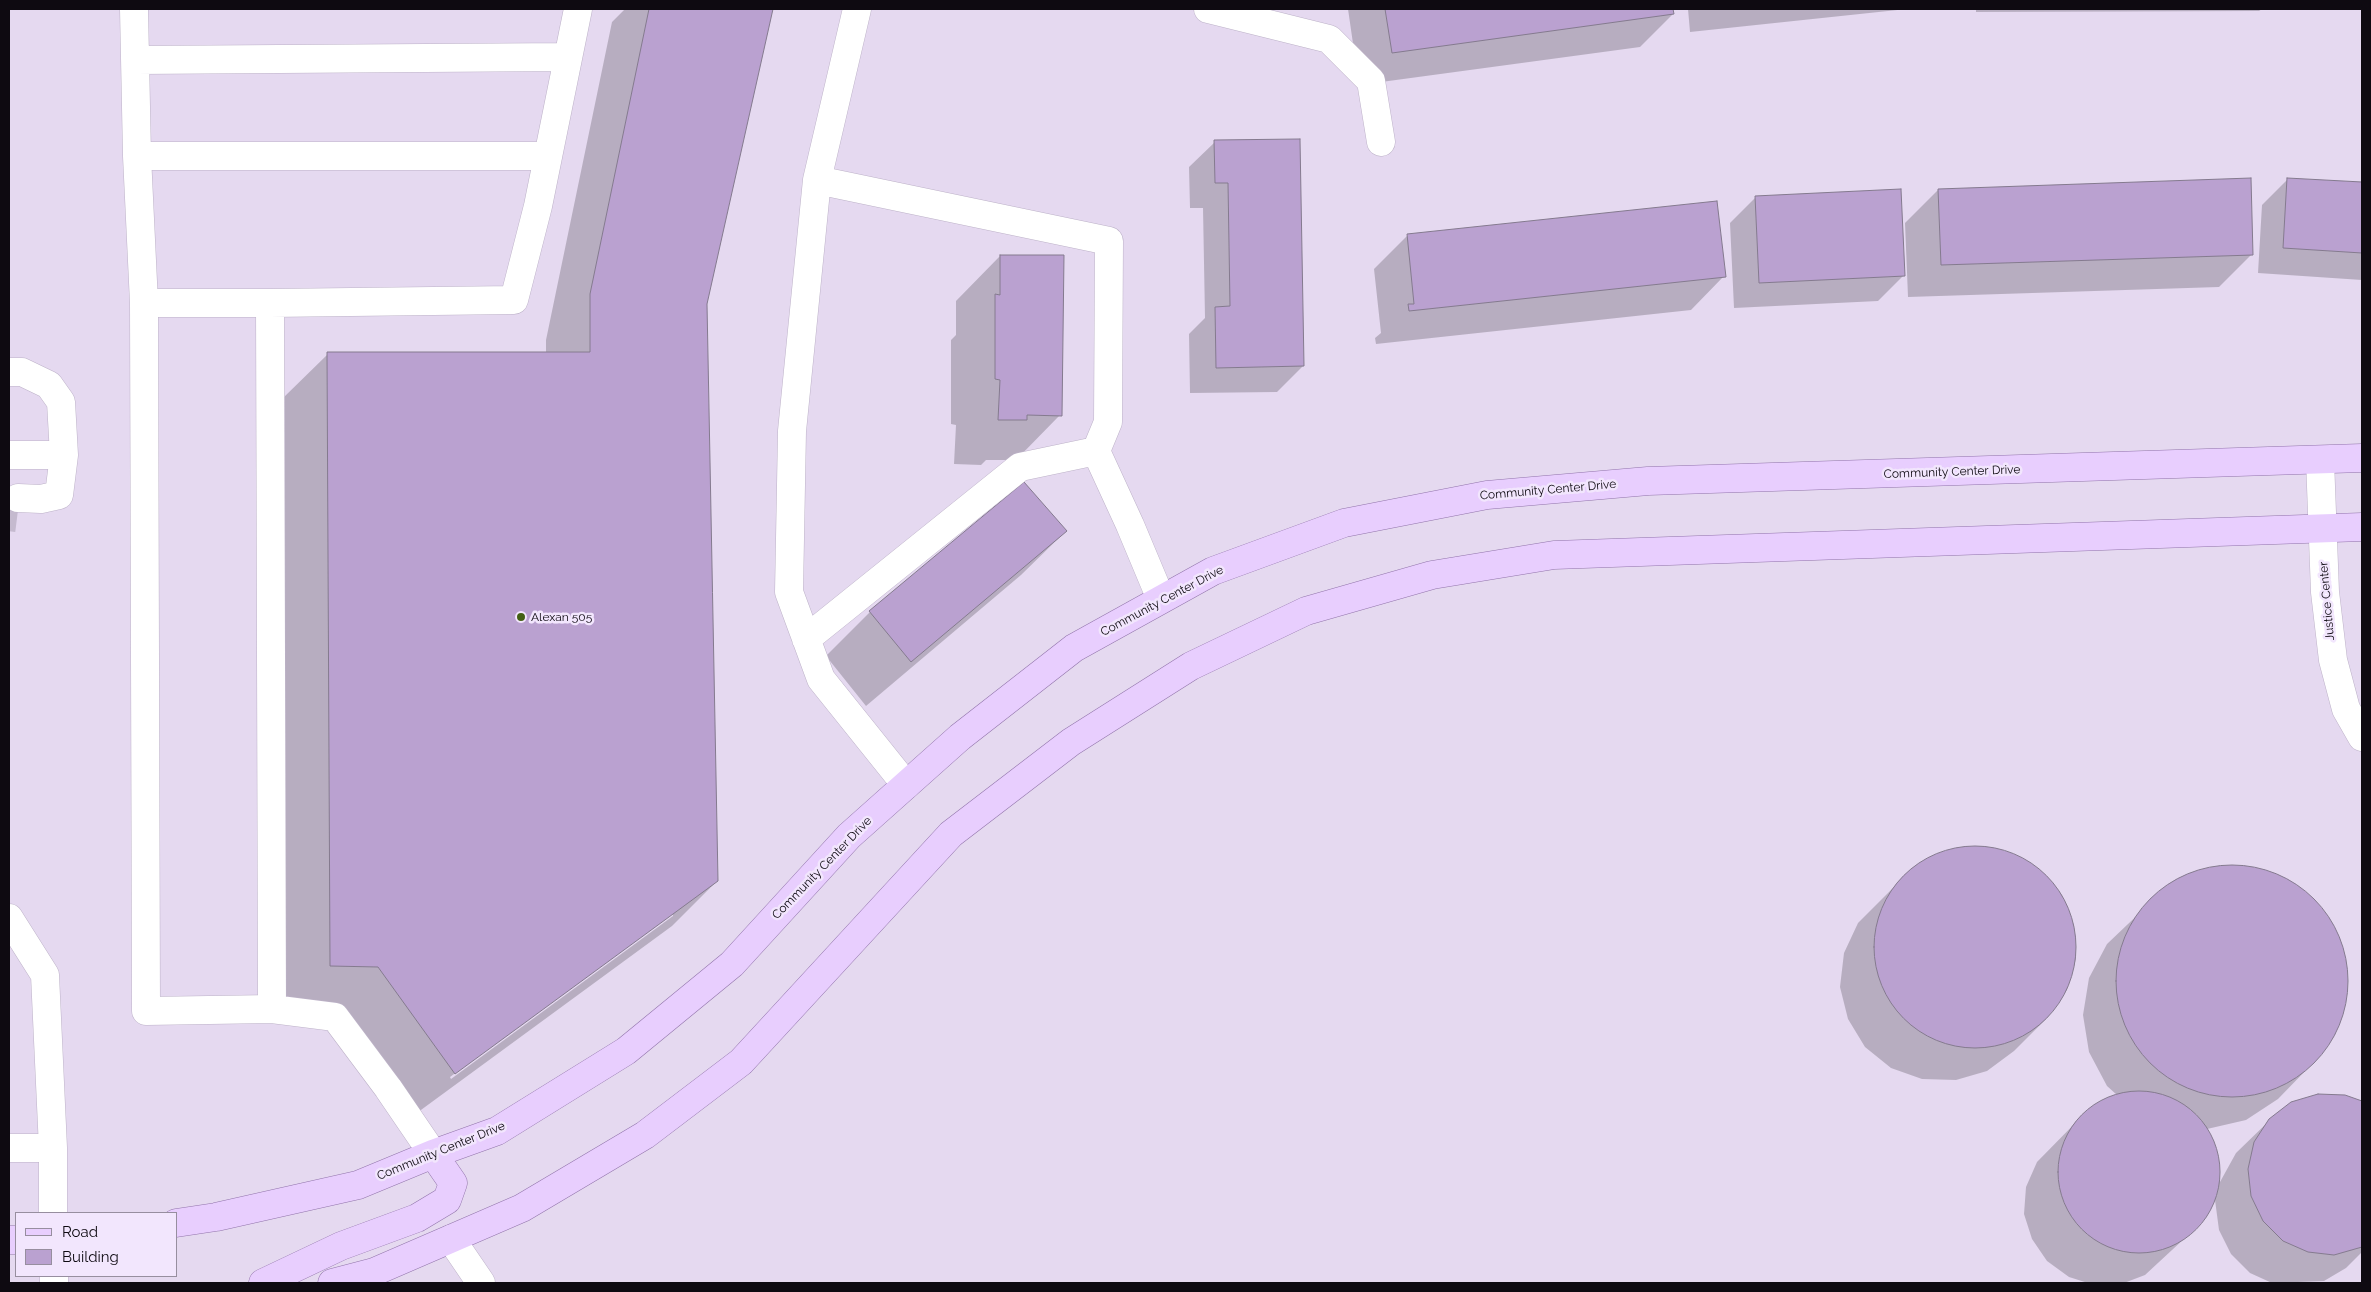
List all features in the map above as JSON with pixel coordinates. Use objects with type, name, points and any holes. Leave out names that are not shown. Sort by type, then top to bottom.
[{"type":"main road","name":"Community Center Drive","points":[[178,1223],[216,1217],[358,1185],[433,1154],[497,1131],[626,1051],[732,964],[849,836],[960,736],[1074,648],[1213,572],[1344,523],[1487,495],[1648,481],[2362,458]]},
{"type":"main road","points":[[332,1283],[374,1272],[522,1208],[645,1134],[741,1062],[951,834],[1071,742],[1191,666],[1306,611],[1432,575],[1554,555],[2362,527]]},
{"type":"main road","points":[[263,1283],[341,1246],[417,1218],[448,1200],[453,1183],[433,1154]]},
{"type":"lane","points":[[134,9],[137,156],[144,303],[146,1011],[272,1010],[334,1017],[388,1088],[433,1154]]},
{"type":"lane","points":[[144,303],[514,300],[538,206],[578,9]]},
{"type":"lane","points":[[857,9],[817,180],[792,431],[789,592],[821,679],[906,785]]},
{"type":"lane","points":[[1208,9],[1328,39],[1370,81],[1381,142]]},
{"type":"lane","points":[[136,60],[568,57]]},
{"type":"lane","points":[[137,156],[548,156]]},
{"type":"lane","points":[[817,180],[1110,241],[1108,422],[1096,452],[1130,525],[1161,599]]},
{"type":"lane","points":[[270,303],[272,1010]]},
{"type":"lane","points":[[9,372],[22,372],[48,386],[61,402],[64,455],[59,495],[50,507],[39,514],[18,508]]},
{"type":"lane","points":[[806,639],[1020,467],[1096,452]]},
{"type":"lane","points":[[9,455],[64,455]]},
{"type":"lane","name":"Justice Center","points":[[2320,460],[2325,592],[2333,660],[2346,709],[2362,736]]},
{"type":"lane","points":[[9,918],[45,974],[53,1148],[53,1212]]},
{"type":"lane","points":[[9,1148],[53,1148]]},
{"type":"lane","points":[[451,1239],[481,1283]]},
{"type":"building","name":"Alexan 505","points":[[649,9],[773,9],[707,304],[718,881],[455,1074],[378,967],[330,966],[327,352],[590,352],[590,294]]},
{"type":"building","points":[[1385,9],[1673,9],[1674,14],[1392,53]]},
{"type":"building","points":[[1300,139],[1304,366],[1216,368],[1215,307],[1230,306],[1228,183],[1215,183],[1214,140]]},
{"type":"building","points":[[2251,178],[2253,255],[1941,265],[1938,189]]},
{"type":"building","points":[[2287,178],[2362,182],[2362,253],[2283,248]]},
{"type":"building","points":[[1901,189],[1905,276],[1759,283],[1755,196]]},
{"type":"building","points":[[1717,201],[1726,277],[1409,311],[1408,304],[1414,304],[1407,234]]},
{"type":"building","points":[[1000,255],[1064,255],[1062,416],[1027,415],[1027,420],[998,420],[1000,380],[995,379],[995,294],[1000,295]]},
{"type":"building","points":[[1024,482],[1067,531],[911,662],[869,611]]},
{"type":"building","points":[[1965,846],[1985,846],[2014,853],[2047,875],[2069,908],[2076,937],[2076,957],[2069,986],[2047,1019],[2014,1041],[1985,1048],[1965,1048],[1936,1041],[1903,1019],[1881,986],[1874,957],[1874,937],[1881,908],[1903,875],[1936,853]]},
{"type":"building","points":[[2232,865],[2266,870],[2276,874],[2296,885],[2314,899],[2328,917],[2339,937],[2343,947],[2348,981],[2343,1015],[2339,1025],[2328,1045],[2314,1063],[2296,1077],[2276,1088],[2266,1092],[2232,1097],[2198,1092],[2188,1088],[2168,1077],[2150,1063],[2136,1045],[2125,1025],[2121,1015],[2116,981],[2121,947],[2125,937],[2136,917],[2150,899],[2168,885],[2188,874],[2198,870]]},
{"type":"building","points":[[2147,1091],[2170,1097],[2190,1109],[2202,1121],[2217,1148],[2220,1172],[2217,1196],[2214,1203],[2202,1223],[2190,1235],[2163,1250],[2131,1253],[2108,1247],[2088,1235],[2076,1223],[2061,1196],[2058,1164],[2064,1141],[2076,1121],[2088,1109],[2115,1094]]},
{"type":"building","points":[[2318,1094],[2345,1095],[2362,1101],[2362,1247],[2334,1255],[2308,1252],[2283,1241],[2263,1221],[2251,1196],[2248,1169],[2254,1142],[2269,1119],[2291,1102]]},
{"type":"tunnel","points":[[9,517],[17,518]]},
{"type":"place","name":"Alexan 505","points":[[521,617]]}]
